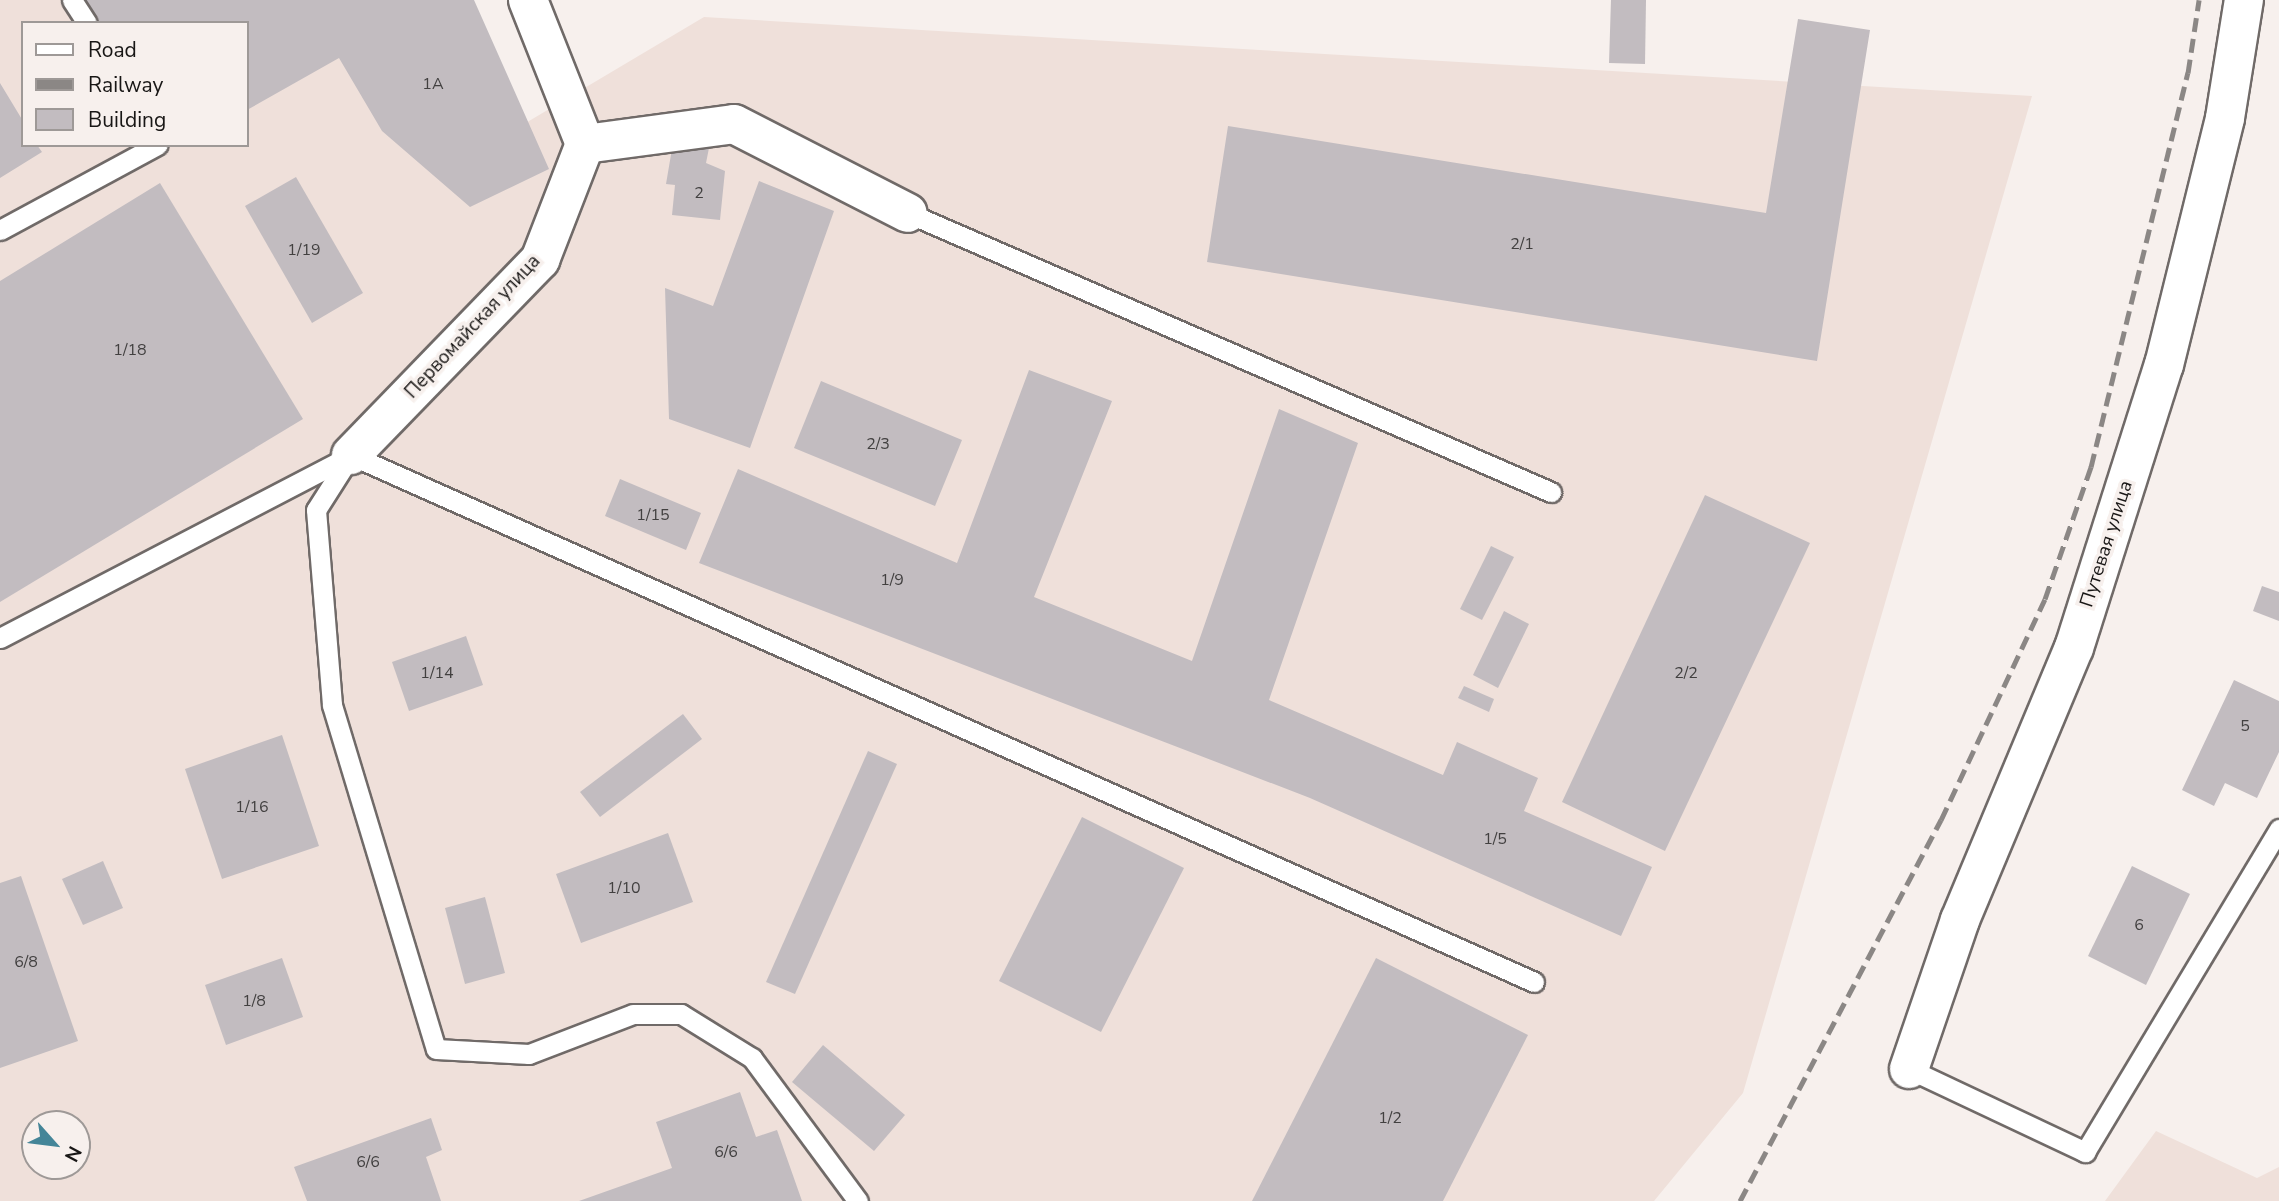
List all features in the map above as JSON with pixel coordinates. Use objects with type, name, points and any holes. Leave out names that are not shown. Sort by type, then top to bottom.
[{"type":"street","points":[[528,0],[585,144],[734,124],[908,213]]},
{"type":"street","name":"Путевая улица","points":[[1909,1069],[1960,920],[2074,649],[2160,378],[2225,118],[2244,0]]},
{"type":"street","name":"Первомайская улица","points":[[351,455],[540,260],[585,144]]},
{"type":"lane","points":[[72,0],[86,21]]},
{"type":"lane","points":[[0,230],[153,147]]},
{"type":"lane","points":[[908,213],[1551,492]]},
{"type":"lane","points":[[0,638],[351,455]]},
{"type":"lane","points":[[351,455],[1534,982]]},
{"type":"lane","points":[[351,455],[316,510],[332,705],[436,1049],[529,1054],[633,1014],[681,1014],[752,1058],[858,1201]]},
{"type":"lane","points":[[1909,1069],[2085,1152],[2279,829]]},
{"type":"shaded area","points":[[0,0],[432,0],[492,143],[704,17],[2032,96],[1743,1093],[1654,1201],[0,1201]]},
{"type":"shaded area","points":[[2156,1131],[2257,1178],[2279,1167],[2279,1201],[2105,1201]]},
{"type":"building","points":[[83,0],[474,0],[549,169],[470,207],[382,131],[339,58],[248,109],[248,21],[97,21]]},
{"type":"building","points":[[1611,0],[1646,0],[1645,64],[1609,63]]},
{"type":"building","points":[[1798,19],[1870,30],[1817,361],[1207,262],[1228,126],[1766,213]]},
{"type":"building","points":[[0,83],[21,118],[21,147],[38,147],[42,152],[0,178]]},
{"type":"building","points":[[674,137],[710,143],[706,163],[725,171],[720,220],[672,215],[675,185],[666,184]]},
{"type":"building","points":[[296,177],[363,293],[312,323],[245,206]]},
{"type":"building","points":[[759,181],[834,211],[750,448],[669,419],[665,288],[713,306]]},
{"type":"building","points":[[160,183],[303,419],[0,602],[0,281]]},
{"type":"building","points":[[1029,370],[1112,401],[1034,597],[1192,661],[1279,409],[1358,443],[1269,700],[1443,775],[1457,742],[1538,778],[1524,811],[1652,867],[1621,936],[1310,798],[699,563],[738,469],[957,563]]},
{"type":"building","points":[[821,381],[962,440],[935,506],[794,448]]},
{"type":"building","points":[[620,479],[701,513],[686,550],[605,516]]},
{"type":"building","points":[[1705,495],[1810,543],[1665,851],[1562,802]]},
{"type":"building","points":[[1491,546],[1514,557],[1482,620],[1460,609]]},
{"type":"building","points":[[2262,586],[2279,592],[2279,621],[2253,611]]},
{"type":"building","points":[[1504,611],[1529,624],[1498,688],[1473,675]]},
{"type":"building","points":[[466,636],[483,685],[409,711],[392,662]]},
{"type":"building","points":[[2234,680],[2279,701],[2279,752],[2257,798],[2225,783],[2214,806],[2182,790]]},
{"type":"building","points":[[1464,686],[1494,699],[1489,712],[1458,698]]},
{"type":"building","points":[[683,714],[702,739],[600,817],[580,792]]},
{"type":"building","points":[[282,735],[319,846],[222,879],[185,769]]},
{"type":"building","points":[[868,751],[897,764],[795,994],[766,982]]},
{"type":"building","points":[[1082,817],[1184,868],[1101,1032],[999,981]]},
{"type":"building","points":[[668,833],[693,902],[581,943],[556,874]]},
{"type":"building","points":[[103,861],[123,908],[83,925],[62,879]]},
{"type":"building","points":[[2132,866],[2190,894],[2146,985],[2088,956]]},
{"type":"building","points":[[21,876],[78,1041],[0,1068],[0,883]]},
{"type":"building","points":[[485,897],[505,973],[465,984],[445,908]]},
{"type":"building","points":[[282,958],[303,1017],[226,1045],[205,985]]},
{"type":"building","points":[[1376,958],[1528,1035],[1443,1201],[1252,1201]]},
{"type":"building","points":[[823,1045],[905,1115],[874,1151],[792,1082]]},
{"type":"building","points":[[740,1092],[756,1137],[777,1130],[802,1201],[579,1201],[672,1168],[656,1122]]},
{"type":"building","points":[[431,1118],[442,1150],[426,1157],[441,1201],[307,1201],[294,1167]]},
{"type":"railway","points":[[1740,1201],[1941,820],[2045,599],[2091,467],[2188,73],[2199,0]]}]
